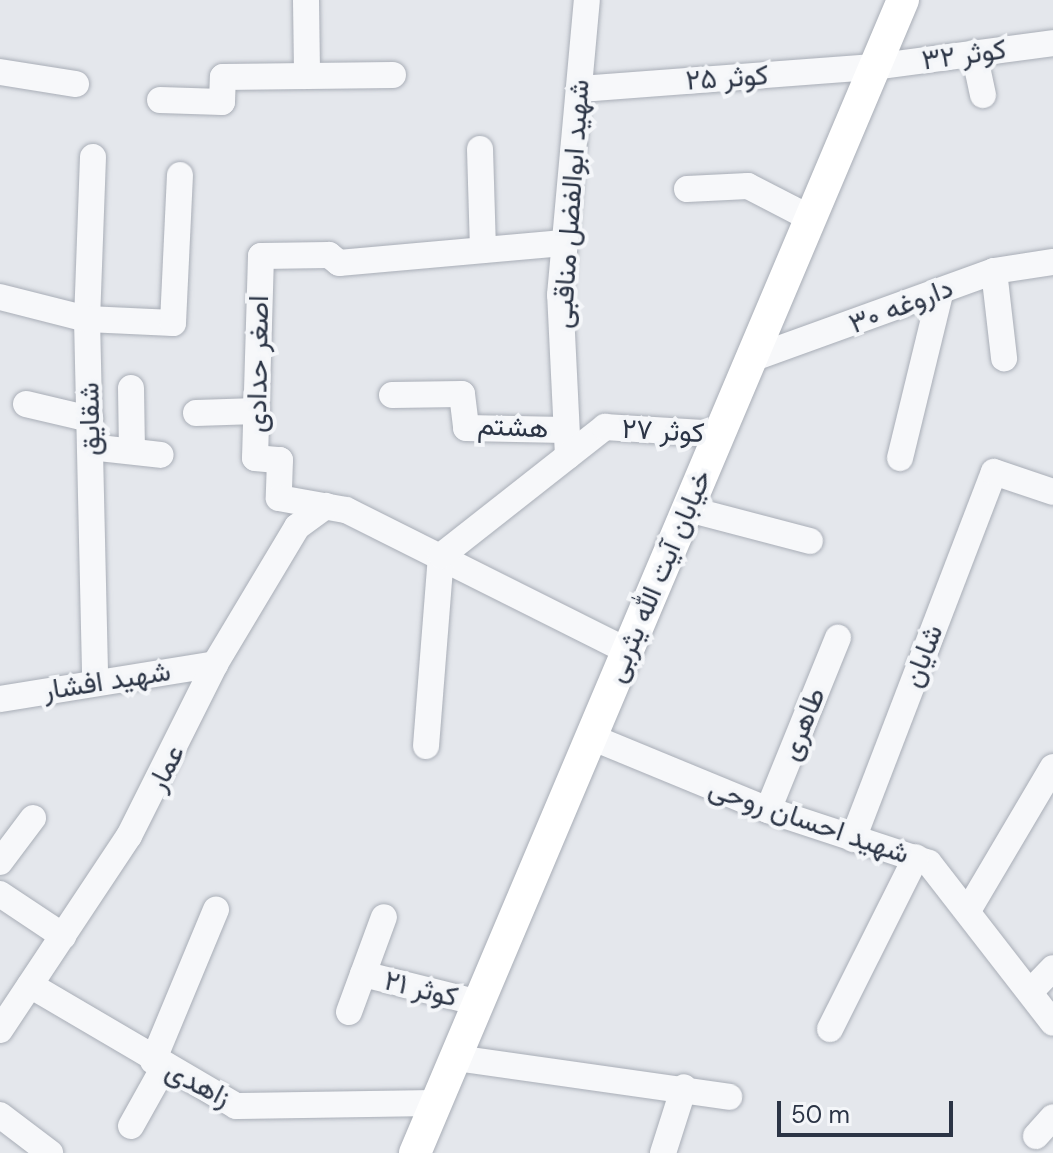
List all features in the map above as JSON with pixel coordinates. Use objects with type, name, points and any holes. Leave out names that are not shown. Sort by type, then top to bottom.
[{"type":"main road","name":"خیابان آیت الله یثربی","points":[[415,1153],[903,0]]},
{"type":"street","points":[[306,0],[307,76]]},
{"type":"street","name":"شهید ابوالفضل مناقبی","points":[[566,443],[563,243],[587,0]]},
{"type":"street","name":"کوثر ۳۲","points":[[874,67],[1053,43]]},
{"type":"street","points":[[974,53],[983,95]]},
{"type":"street","name":"کوثر ۲۵","points":[[580,89],[874,67]]},
{"type":"street","points":[[0,72],[76,84]]},
{"type":"street","points":[[160,100],[222,102],[223,77],[393,75]]},
{"type":"street","points":[[480,149],[483,250],[563,243]]},
{"type":"street","name":"شقایق","points":[[93,157],[87,319],[95,682]]},
{"type":"street","points":[[0,297],[87,319],[173,323],[180,175]]},
{"type":"street","points":[[687,189],[748,186],[810,218]]},
{"type":"street","name":"اصغر حدادی","points":[[326,506],[279,498],[280,460],[255,458],[261,256],[329,255],[339,263],[483,250]]},
{"type":"street","name":"داروغه ۳۰","points":[[751,359],[940,294],[994,271],[1053,262]]},
{"type":"street","points":[[994,271],[1004,358]]},
{"type":"street","points":[[900,458],[940,294]]},
{"type":"street","points":[[131,388],[132,450]]},
{"type":"street","name":"هشتم","points":[[392,395],[462,394],[466,428],[566,443]]},
{"type":"street","points":[[26,404],[90,419]]},
{"type":"street","points":[[196,413],[257,411]]},
{"type":"street","name":"کوثر ۲۷","points":[[441,556],[566,443],[605,427],[719,434]]},
{"type":"street","points":[[90,447],[161,455]]},
{"type":"street","name":"شایان","points":[[853,839],[994,472],[1053,492]]},
{"type":"street","points":[[326,506],[441,556],[628,651]]},
{"type":"street","name":"عمار","points":[[0,1030],[152,797],[215,664],[297,527],[326,506]]},
{"type":"street","points":[[688,509],[810,541]]},
{"type":"street","points":[[426,746],[441,556]]},
{"type":"street","name":"طاهری","points":[[768,810],[838,638]]},
{"type":"street","name":"شهید افشار","points":[[0,699],[215,664]]},
{"type":"street","name":"شهید احسان روحی","points":[[591,737],[768,810],[916,857],[949,880],[1053,1023]]},
{"type":"street","points":[[969,909],[1051,778]]},
{"type":"street","points":[[0,862],[33,818]]},
{"type":"street","points":[[830,1029],[916,857]]},
{"type":"street","points":[[0,894],[63,936]]},
{"type":"street","points":[[131,1126],[158,1064],[216,910]]},
{"type":"street","name":"کوثر ۲۱","points":[[349,1012],[384,917]]},
{"type":"street","points":[[1030,992],[1053,968]]},
{"type":"street","name":"کوثر ۲۱","points":[[363,974],[479,1003]]},
{"type":"street","name":"زاهدی","points":[[30,985],[158,1064],[236,1106],[437,1103]]},
{"type":"street","points":[[456,1058],[684,1087],[729,1097]]},
{"type":"street","points":[[663,1153],[684,1087]]},
{"type":"street","points":[[0,1115],[50,1153]]}]
